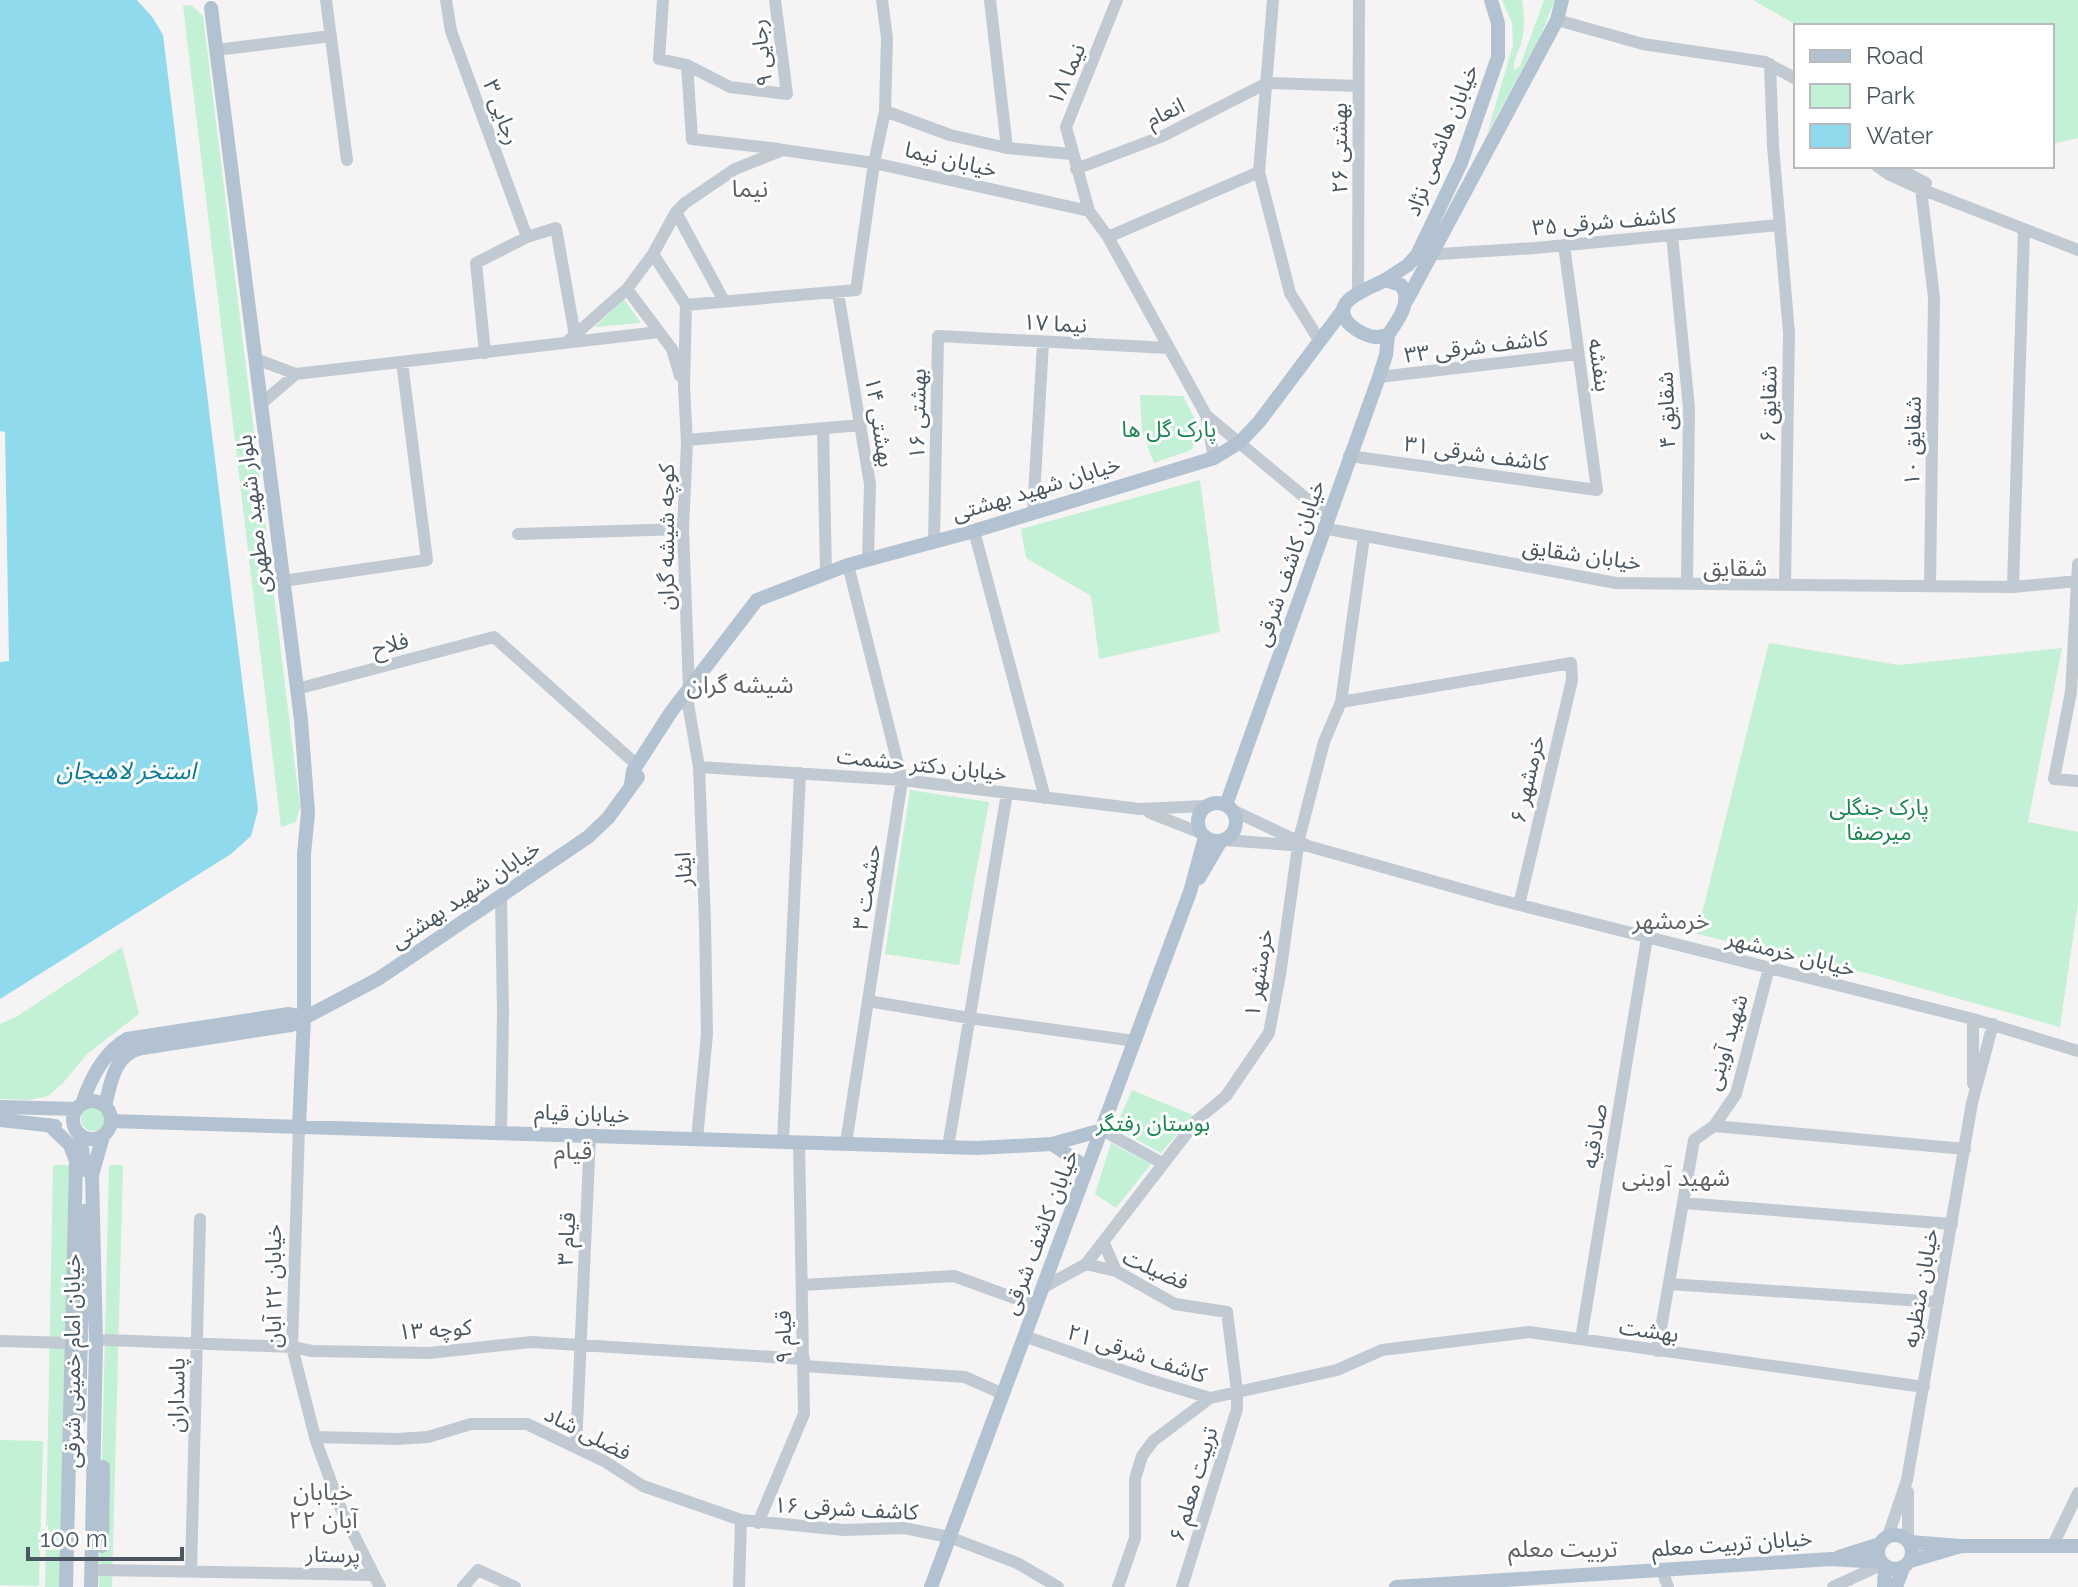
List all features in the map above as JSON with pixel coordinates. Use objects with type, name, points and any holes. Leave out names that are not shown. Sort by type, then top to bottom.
[{"type":"main road","name":"خیابان هاشمی نژاد","points":[[1385,280],[1424,255],[1461,163],[1498,57],[1498,23],[1491,0]]},
{"type":"main road","points":[[1407,300],[1401,285],[1385,280],[1348,301],[1343,310],[1345,319],[1371,337],[1388,335],[1407,300],[1424,255],[1557,20],[1562,0]]},
{"type":"main road","name":"بلوار شهید مطهری","points":[[208,3],[297,689],[308,813],[304,854],[304,1017]]},
{"type":"main road","name":"خیابان شهید بهشتی","points":[[631,784],[633,771],[689,688],[757,600],[848,565],[974,531],[1214,458],[1240,442],[1259,422],[1343,310]]},
{"type":"main road","name":"خیابان کاشف شرقی","points":[[1229,807],[1325,522],[1379,377],[1388,335]]},
{"type":"main road","name":"خیابان شهید بهشتی","points":[[105,1106],[117,1064],[135,1049],[291,1025],[378,979],[588,837],[608,818],[640,775],[688,704],[711,663]]},
{"type":"main road","points":[[1219,802],[1229,807],[1235,827],[1222,840],[1190,892],[1203,835],[1198,815],[1205,806],[1219,802]]},
{"type":"main road","points":[[1203,835],[1222,840]]},
{"type":"main road","name":"خیابان کاشف شرقی","points":[[931,1587],[1190,892]]},
{"type":"main road","points":[[78,1133],[74,1116],[95,1074],[119,1044],[127,1039],[289,1014],[304,1017]]},
{"type":"main road","name":"خیابان ۲۲ آبان","points":[[299,1127],[304,1017]]},
{"type":"main road","points":[[0,1107],[79,1107],[94,1101],[105,1106],[111,1121],[103,1136],[91,1139],[49,1125],[0,1120]]},
{"type":"main road","name":"خیابان قیام","points":[[111,1121],[948,1147],[1052,1144],[1102,1130]]},
{"type":"main road","points":[[49,1125],[70,1145],[76,1161],[66,1587]]},
{"type":"main road","name":"خیابان امام خمینی شرقی","points":[[74,1587],[85,1173],[78,1133]]},
{"type":"main road","name":"خیابان امام خمینی شرقی","points":[[91,1587],[96,1341],[92,1175],[103,1136]]},
{"type":"main road","points":[[1052,1144],[1087,1168]]},
{"type":"main road","points":[[96,1155],[106,1340],[101,1587]]},
{"type":"main road","points":[[1831,1559],[1899,1535],[1909,1541],[1961,1546],[2078,1546]]},
{"type":"main road","points":[[1884,1540],[1878,1554],[1883,1564],[1884,1587]]},
{"type":"main road","points":[[1896,1587],[1913,1550],[1909,1541]]},
{"type":"main road","points":[[1831,1559],[1883,1564],[1892,1569],[1961,1546]]},
{"type":"main road","name":"خیابان تربیت معلم","points":[[1396,1587],[1603,1580],[1662,1570],[1831,1559]]},
{"type":"street","points":[[326,0],[347,160]]},
{"type":"street","name":"رجایی ۳","points":[[446,0],[451,31],[527,237]]},
{"type":"street","points":[[663,0],[659,59],[687,65],[692,139],[783,150]]},
{"type":"street","name":"رجایی ۹","points":[[687,65],[730,87],[787,94],[775,0]]},
{"type":"street","points":[[686,305],[856,290],[874,163],[885,111],[887,38],[882,0]]},
{"type":"street","points":[[990,0],[1007,148]]},
{"type":"street","name":"نیما ۱۸","points":[[1089,211],[1066,127],[1117,0]]},
{"type":"street","points":[[1273,0],[1259,172],[1290,293],[1319,340]]},
{"type":"street","name":"بهشتی ۲۶","points":[[1358,295],[1359,0]]},
{"type":"street","points":[[1557,20],[1643,44],[1770,64],[1794,81]]},
{"type":"street","points":[[216,50],[331,36]]},
{"type":"street","name":"شقایق ۶","points":[[1770,64],[1789,333],[1785,584]]},
{"type":"street","points":[[1267,83],[1359,86]]},
{"type":"street","name":"انعام","points":[[1076,169],[1163,136],[1267,83]]},
{"type":"street","points":[[885,111],[950,135],[1007,148],[1071,154]]},
{"type":"street","name":"خیابان نیما","points":[[571,338],[627,289],[653,254],[676,212],[694,196],[735,169],[783,150],[874,163],[1089,211]]},
{"type":"street","points":[[1880,168],[1921,189],[2078,250]]},
{"type":"street","points":[[1897,168],[1933,186],[2078,241]]},
{"type":"street","points":[[1108,237],[1259,172]]},
{"type":"street","name":"شقایق ۱۰","points":[[1921,189],[1934,298],[1930,586]]},
{"type":"street","points":[[1089,211],[1108,237],[1206,415],[1214,458]]},
{"type":"street","points":[[676,212],[724,301]]},
{"type":"street","name":"کاشف شرقی ۳۵","points":[[1424,255],[1779,225]]},
{"type":"street","points":[[485,353],[476,263],[527,237],[556,228],[571,338]]},
{"type":"street","points":[[2013,587],[2024,229]]},
{"type":"street","name":"شقایق ۴","points":[[1672,235],[1689,408],[1687,583]]},
{"type":"street","name":"بنفشه","points":[[1564,245],[1597,490]]},
{"type":"street","points":[[653,254],[686,305],[684,386]]},
{"type":"street","points":[[627,289],[672,349],[684,386]]},
{"type":"street","name":"بهشتی ۱۴","points":[[838,293],[870,484],[868,559]]},
{"type":"street","points":[[256,359],[296,374],[485,353],[571,338],[659,332]]},
{"type":"street","name":"نیما ۱۷","points":[[938,336],[1169,348]]},
{"type":"street","name":"بهشتی ۱۶","points":[[934,541],[938,336]]},
{"type":"street","points":[[1033,513],[1043,343]]},
{"type":"street","name":"کاشف شرقی ۳۳","points":[[1379,377],[1578,354]]},
{"type":"street","points":[[283,581],[427,560],[402,362]]},
{"type":"street","points":[[262,403],[296,374]]},
{"type":"street","name":"کوچه شیشه گران","points":[[684,386],[687,440],[683,529],[689,688]]},
{"type":"street","points":[[1206,415],[1240,442],[1325,522]]},
{"type":"street","points":[[687,440],[861,425]]},
{"type":"street","points":[[823,428],[826,573]]},
{"type":"street","name":"کاشف شرقی ۳۱","points":[[1349,456],[1597,490]]},
{"type":"street","name":"خیابان شقایق","points":[[1325,522],[1364,537],[1616,583],[2013,587],[2077,581]]},
{"type":"street","points":[[518,534],[683,529]]},
{"type":"street","points":[[974,531],[1045,798]]},
{"type":"street","name":"خرمشهر ۱","points":[[1162,1163],[1197,1120],[1226,1096],[1269,1033],[1301,844],[1324,742],[1341,702],[1364,537]]},
{"type":"street","points":[[2078,564],[2071,692],[2054,779],[2078,781]]},
{"type":"street","points":[[848,565],[902,780]]},
{"type":"street","name":"فلاح","points":[[297,689],[494,637],[637,765]]},
{"type":"street","name":"خرمشهر ۶","points":[[1341,702],[1571,663],[1572,680],[1519,905]]},
{"type":"street","name":"ایثار","points":[[688,704],[699,767],[707,1034],[697,1139]]},
{"type":"street","name":"خیابان دکتر حشمت","points":[[699,767],[902,780],[1140,809]]},
{"type":"street","points":[[783,1142],[800,773]]},
{"type":"street","name":"حشمت ۳","points":[[846,1143],[902,780]]},
{"type":"street","points":[[948,1147],[1007,793]]},
{"type":"street","points":[[1140,809],[1205,806]]},
{"type":"street","points":[[1229,807],[1301,844]]},
{"type":"street","points":[[1140,809],[1203,835]]},
{"type":"street","points":[[1222,840],[1301,844]]},
{"type":"street","name":"خیابان خرمشهر","points":[[1301,844],[1519,905],[1993,1024],[2078,1051]]},
{"type":"street","points":[[501,897],[501,1133]]},
{"type":"street","name":"صادقیه","points":[[1581,1339],[1647,938]]},
{"type":"street","name":"شهید آوینی","points":[[1657,1351],[1694,1140],[1714,1126],[1736,1094],[1769,968]]},
{"type":"street","points":[[868,1001],[1135,1041]]},
{"type":"street","points":[[1972,1103],[1973,1019]]},
{"type":"street","points":[[1972,1103],[1993,1024]]},
{"type":"street","name":"خیابان منظریه","points":[[1907,1480],[1972,1103]]},
{"type":"street","points":[[1714,1126],[1965,1149]]},
{"type":"street","name":"خیابان ۲۲ آبان","points":[[299,1127],[292,1347],[315,1437],[341,1509],[380,1587]]},
{"type":"street","points":[[1102,1130],[1162,1163]]},
{"type":"street","name":"قیام ۳","points":[[576,1447],[590,1136]]},
{"type":"street","name":"قیام ۹","points":[[758,1523],[804,1414],[799,1142]]},
{"type":"street","name":"فضیلت","points":[[1044,1287],[1086,1264],[1162,1163]]},
{"type":"street","points":[[1683,1203],[1952,1224]]},
{"type":"street","name":"پاسداران","points":[[191,1571],[200,1219]]},
{"type":"street","points":[[1104,1243],[1116,1271]]},
{"type":"street","name":"فضیلت","points":[[1086,1264],[1116,1271],[1175,1304],[1227,1312],[1237,1391]]},
{"type":"street","points":[[803,1285],[954,1276],[1036,1306]]},
{"type":"street","points":[[1669,1284],[1938,1302]]},
{"type":"street","name":"بهشت","points":[[1369,1354],[1399,1347],[1519,1333],[1924,1387]]},
{"type":"street","name":"کاشف شرقی ۲۱","points":[[1024,1336],[1210,1398],[1237,1391],[1258,1390],[1337,1370],[1369,1354]]},
{"type":"street","name":"کوچه ۱۳","points":[[106,1340],[292,1347],[312,1351],[429,1353],[531,1342],[581,1344],[965,1377],[1003,1394]]},
{"type":"street","points":[[0,1341],[70,1343]]},
{"type":"street","name":"تربیت معلم ۶","points":[[1182,1587],[1237,1409],[1237,1391]]},
{"type":"street","points":[[1118,1587],[1135,1538],[1135,1479],[1142,1456],[1153,1441],[1210,1398]]},
{"type":"street","name":"فضلی شاد","points":[[315,1437],[397,1439],[428,1437],[471,1424],[521,1424],[604,1461],[643,1486],[741,1520]]},
{"type":"street","points":[[1884,1540],[1907,1480]]},
{"type":"street","points":[[1907,1480],[1909,1541]]},
{"type":"street","points":[[2052,1547],[2078,1493]]},
{"type":"street","points":[[739,1587],[741,1520]]},
{"type":"street","name":"کاشف شرقی ۱۶","points":[[741,1520],[844,1530],[904,1528],[949,1537],[997,1554],[1058,1587]]},
{"type":"street","points":[[1833,1587],[1883,1564]]},
{"type":"street","name":"پرستار","points":[[101,1570],[372,1575]]},
{"type":"street","points":[[463,1587],[478,1570],[515,1587]]},
{"type":"street","points":[[1662,1570],[1668,1587]]},
{"type":"green space","points":[[1502,0],[1522,0],[1524,30],[1514,71],[1520,66],[1544,0],[1555,0],[1540,37],[1487,134],[1513,45],[1512,23]]},
{"type":"green space","points":[[1753,0],[2078,0],[2078,138],[2054,144],[2054,24],[1793,23]]},
{"type":"green space","points":[[191,5],[203,16],[300,807],[296,822],[281,827],[183,6]]},
{"type":"green space","points":[[624,299],[641,323],[595,327]]},
{"type":"green space","name":"پارک گل ها","points":[[1140,395],[1183,396],[1197,429],[1191,450],[1154,463],[1142,432]]},
{"type":"green space","points":[[1200,480],[1220,632],[1099,659],[1091,596],[1026,558],[1021,529]]},
{"type":"green space","name":"پارک جنگلی میرصفا","points":[[1769,643],[1899,665],[2062,648],[2028,822],[2078,832],[2078,903],[2060,1027],[1870,974],[1697,934]]},
{"type":"green space","points":[[910,790],[989,802],[959,965],[885,954]]},
{"type":"green space","points":[[122,947],[139,1014],[87,1054],[48,1096],[29,1100],[0,1099],[0,1024],[16,1017]]},
{"type":"green space","name":"بوستان رفتگر","points":[[1132,1090],[1193,1115],[1161,1153],[1115,1128]]},
{"type":"green space","points":[[93,1107],[101,1111],[105,1119],[101,1127],[93,1131],[85,1127],[81,1119],[85,1111]]},
{"type":"green space","name":"بوستان رفتگر","points":[[1111,1143],[1151,1164],[1116,1208],[1095,1194]]},
{"type":"green space","points":[[53,1165],[69,1165],[60,1587],[45,1587]]},
{"type":"green space","points":[[109,1165],[123,1165],[112,1587],[99,1587]]},
{"type":"green space","points":[[0,1440],[43,1441],[39,1586],[0,1585]]},
{"type":"water","name":"استخر لاهیجان","points":[[0,0],[137,0],[163,35],[258,810],[251,836],[231,854],[0,999],[0,662],[9,661],[5,432],[0,431]]},
{"type":"district","name":"نیما","points":[[750,188]]},
{"type":"district","name":"شقایق","points":[[1735,567]]},
{"type":"district","name":"شیشه گران","points":[[740,684]]},
{"type":"district","name":"خرمشهر","points":[[1671,920]]},
{"type":"district","name":"قیام","points":[[573,1150]]},
{"type":"district","name":"شهید آوینی","points":[[1676,1177]]},
{"type":"district","name":"خیابان ۲۲ آبان","points":[[323,1505]]},
{"type":"district","name":"تربیت معلم","points":[[1563,1548]]}]
